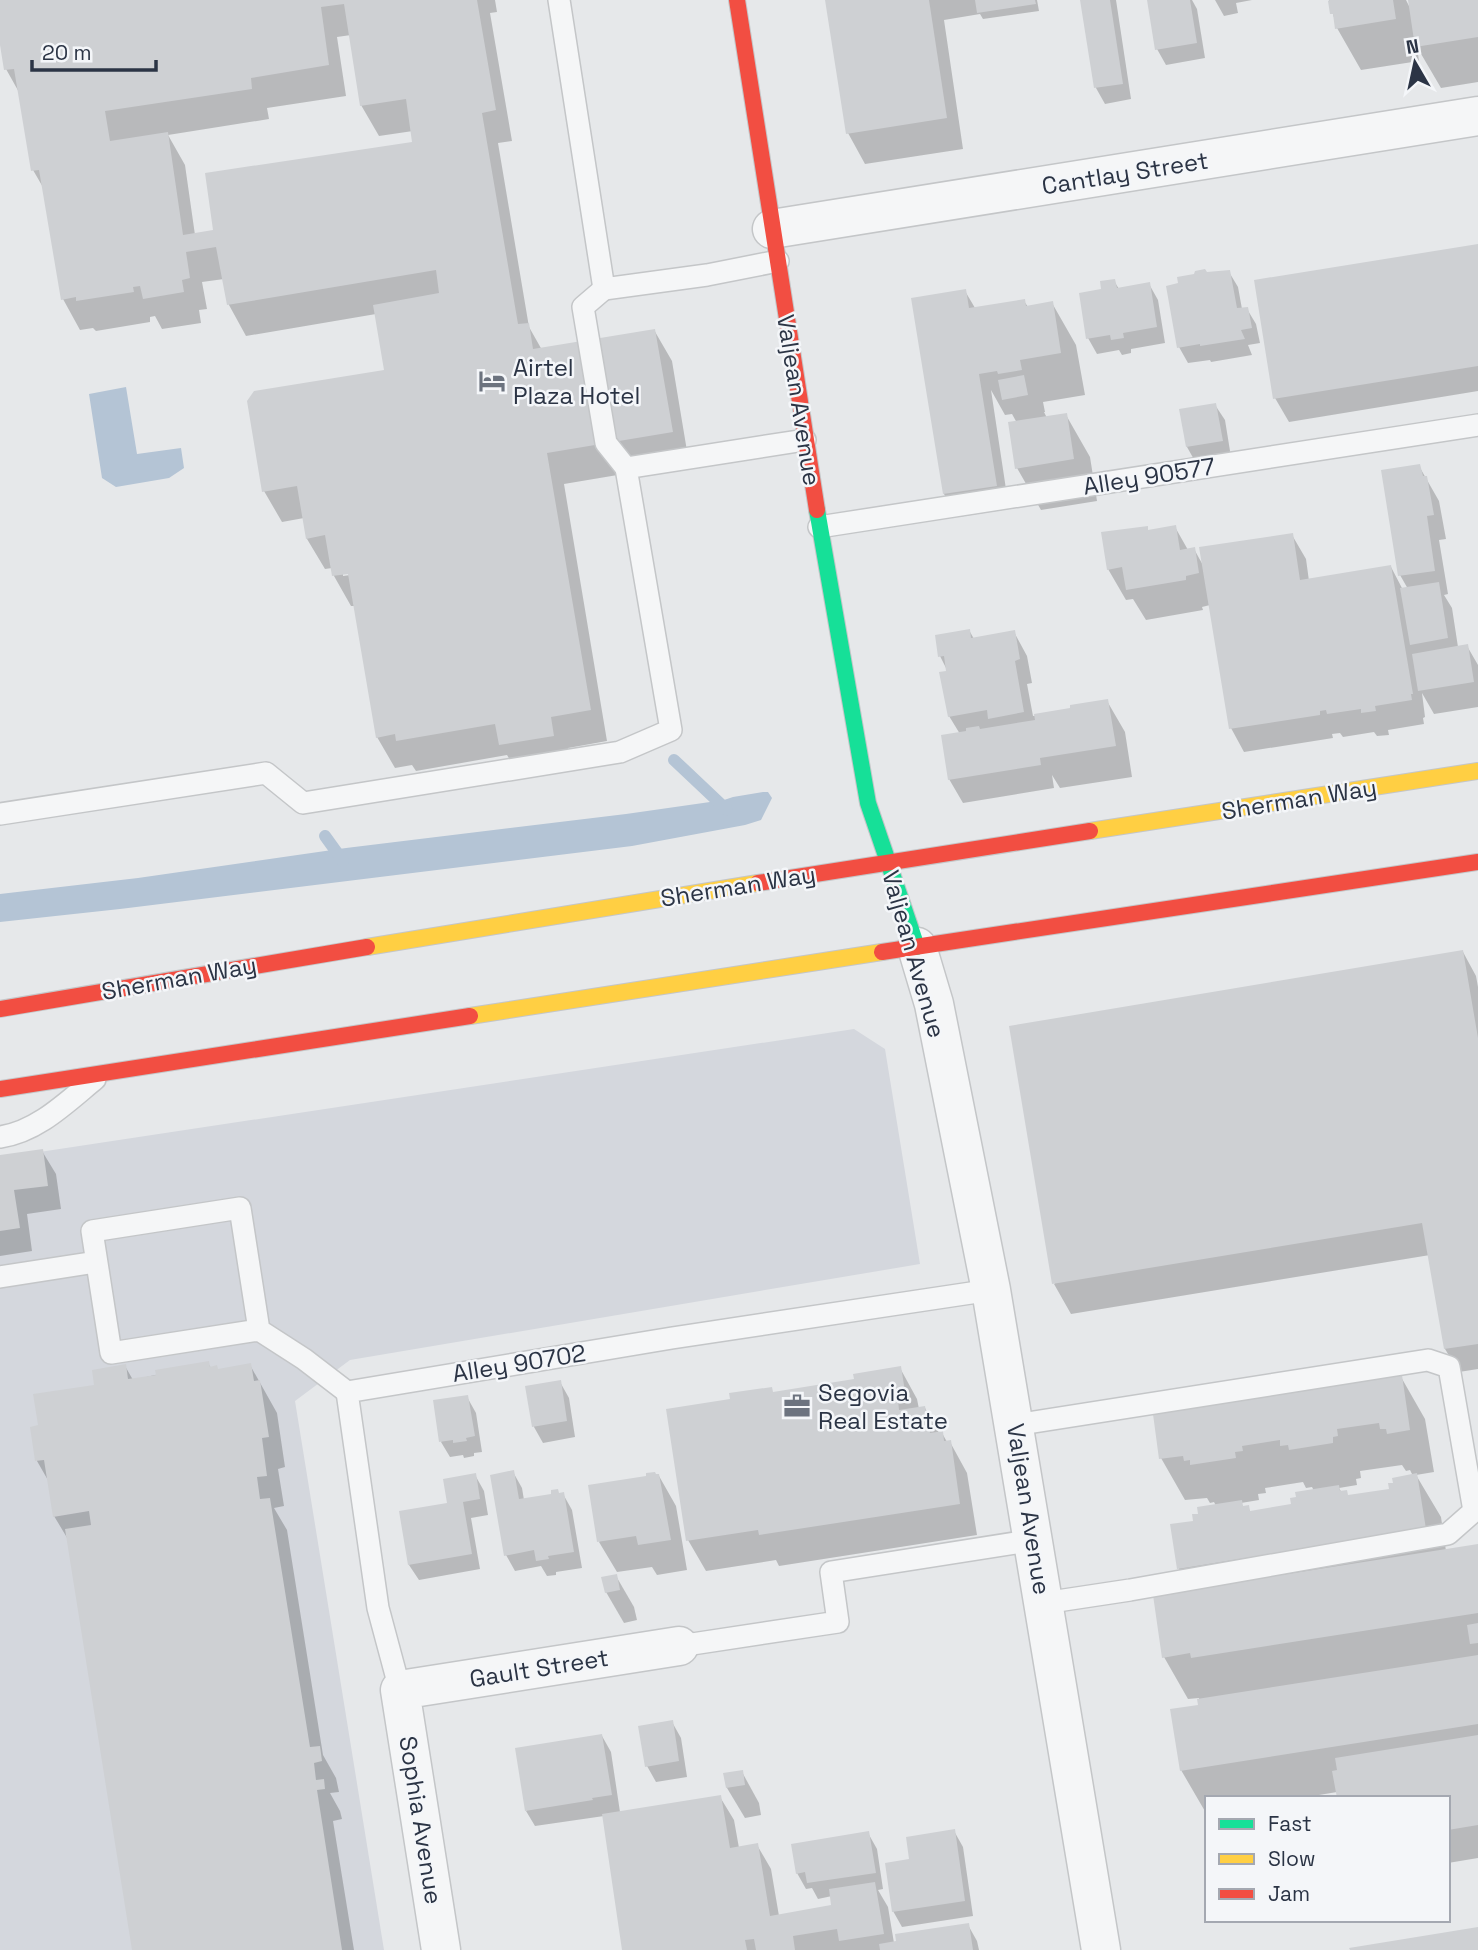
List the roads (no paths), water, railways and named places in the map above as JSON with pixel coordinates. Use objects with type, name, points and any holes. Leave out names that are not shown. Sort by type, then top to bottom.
[{"type":"main road","name":"Valjean Avenue","points":[[737,0],[819,527],[868,803],[917,947]]},
{"type":"main road","name":"Sherman Way","points":[[0,1009],[888,862],[1478,771]]},
{"type":"main road","points":[[0,1089],[1478,862]]},
{"type":"street","name":"Cantlay Street","points":[[775,245],[1478,116]]},
{"type":"street","name":"Valjean Avenue","points":[[917,947],[934,1004],[991,1290],[1101,1950]]},
{"type":"street","name":"Gault Street","points":[[400,1690],[679,1646]]},
{"type":"street","name":"Sophia Avenue","points":[[400,1690],[442,1950]]},
{"type":"lane","points":[[559,0],[604,289]]},
{"type":"lane","points":[[0,814],[266,773],[303,803],[620,752],[671,730],[626,468],[606,443],[583,307],[604,289],[707,275],[775,245]]},
{"type":"lane","name":"Alley 90577","points":[[819,527],[1478,425]]},
{"type":"lane","points":[[626,468],[805,440]]},
{"type":"lane","points":[[0,1137],[13,1135],[48,1117],[102,1074]]},
{"type":"lane","points":[[259,1330],[240,1209],[92,1231],[111,1353],[259,1330],[304,1359],[347,1392],[378,1608],[400,1690]]},
{"type":"lane","points":[[0,1277],[96,1262]]},
{"type":"lane","name":"Alley 90702","points":[[347,1392],[672,1338],[991,1290]]},
{"type":"lane","points":[[1015,1425],[1429,1360],[1449,1367],[1476,1511],[1448,1534],[1044,1603]]},
{"type":"lane","points":[[679,1646],[838,1622],[831,1572],[1034,1540]]},
{"type":"water","points":[[126,387],[137,454],[181,448],[184,468],[169,478],[116,487],[102,478],[89,394]]},
{"type":"water","points":[[768,792],[772,798],[761,820],[632,846],[0,922],[0,894],[626,814]]},
{"type":"waterway","points":[[674,760],[727,810]]},
{"type":"waterway","points":[[325,836],[343,861]]},
{"type":"place","name":"Airtel Plaza Hotel","points":[[492,381]]},
{"type":"place","name":"Segovia Real Estate","points":[[797,1406]]}]
